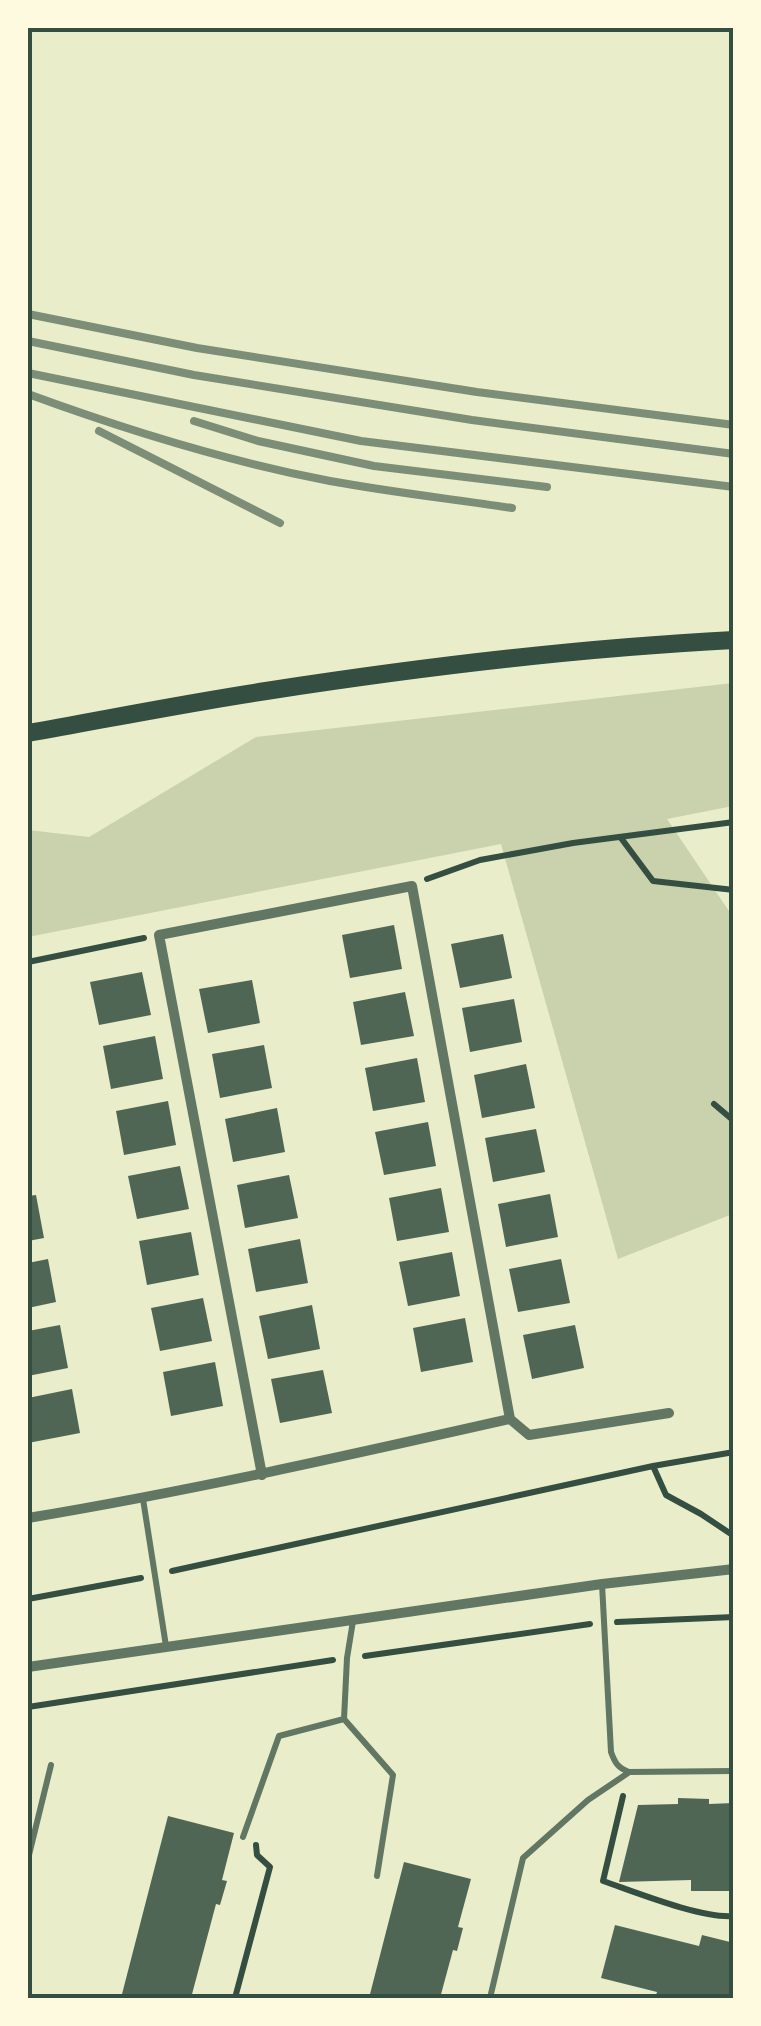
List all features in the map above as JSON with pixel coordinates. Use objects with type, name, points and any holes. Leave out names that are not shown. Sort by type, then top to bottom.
[{"type":"main road","points":[[28,734],[266,691],[459,665],[612,647],[734,640]]},
{"type":"street","points":[[262,1475],[160,935],[412,886],[510,1418],[529,1435],[669,1414]]},
{"type":"street","points":[[28,1518],[262,1475],[510,1418]]},
{"type":"street","points":[[28,1667],[602,1584],[734,1569]]},
{"type":"lane","points":[[143,1499],[166,1646]]},
{"type":"lane","points":[[602,1584],[611,1752],[615,1763],[629,1772],[734,1771]]},
{"type":"lane","points":[[353,1620],[344,1719],[394,1776],[377,1876]]},
{"type":"lane","points":[[243,1837],[280,1736],[344,1719]]},
{"type":"lane","points":[[28,1859],[51,1765]]},
{"type":"lane","points":[[490,1998],[523,1858],[588,1800],[629,1772]]},
{"type":"path","points":[[412,886],[480,860],[734,822]]},
{"type":"path","points":[[620,837],[653,881],[734,890]]},
{"type":"path","points":[[28,962],[160,935]]},
{"type":"path","points":[[714,1104],[734,1120]]},
{"type":"path","points":[[28,1599],[734,1452]]},
{"type":"path","points":[[653,1466],[666,1495],[734,1536]]},
{"type":"path","points":[[28,1708],[604,1622],[734,1617]]},
{"type":"path","points":[[629,1772],[603,1882],[680,1907],[734,1916]]},
{"type":"path","points":[[236,1998],[270,1867],[256,1855],[255,1805]]},
{"type":"green space","points":[[733,683],[733,806],[667,819],[733,917],[734,1195],[730,1215],[618,1259],[501,844],[28,937],[28,830],[89,837],[256,737]]},
{"type":"building","points":[[394,925],[402,969],[350,978],[342,935]]},
{"type":"building","points":[[503,934],[512,978],[460,988],[451,944]]},
{"type":"building","points":[[142,972],[151,1015],[99,1025],[90,982]]},
{"type":"building","points":[[252,980],[260,1023],[208,1033],[199,989]]},
{"type":"building","points":[[405,992],[414,1036],[361,1045],[353,1002]]},
{"type":"building","points":[[514,999],[522,1042],[470,1052],[462,1008]]},
{"type":"building","points":[[155,1036],[163,1079],[111,1089],[103,1046]]},
{"type":"building","points":[[264,1045],[272,1088],[220,1098],[212,1054]]},
{"type":"building","points":[[417,1058],[425,1102],[373,1111],[365,1068]]},
{"type":"building","points":[[526,1064],[535,1108],[482,1118],[474,1075]]},
{"type":"building","points":[[168,1101],[176,1145],[124,1155],[116,1111]]},
{"type":"building","points":[[277,1108],[285,1152],[233,1162],[225,1119]]},
{"type":"building","points":[[428,1122],[436,1166],[384,1175],[375,1132]]},
{"type":"building","points":[[536,1129],[545,1172],[493,1182],[485,1138]]},
{"type":"building","points":[[180,1166],[189,1209],[137,1219],[128,1176]]},
{"type":"building","points":[[289,1175],[298,1218],[245,1228],[237,1185]]},
{"type":"building","points":[[441,1188],[449,1232],[397,1241],[389,1198]]},
{"type":"building","points":[[550,1194],[558,1237],[506,1247],[498,1204]]},
{"type":"building","points":[[36,1195],[44,1238],[28,1241],[28,1196]]},
{"type":"building","points":[[191,1232],[199,1275],[147,1285],[139,1241]]},
{"type":"building","points":[[300,1239],[308,1283],[256,1292],[248,1249]]},
{"type":"building","points":[[452,1252],[460,1296],[408,1306],[399,1262]]},
{"type":"building","points":[[48,1259],[56,1302],[28,1308],[28,1263]]},
{"type":"building","points":[[561,1259],[570,1303],[518,1312],[509,1269]]},
{"type":"building","points":[[203,1298],[212,1341],[160,1351],[151,1308]]},
{"type":"building","points":[[312,1305],[320,1349],[268,1359],[259,1316]]},
{"type":"building","points":[[465,1318],[473,1362],[421,1372],[413,1328]]},
{"type":"building","points":[[60,1325],[68,1368],[28,1376],[28,1331]]},
{"type":"building","points":[[575,1325],[584,1368],[532,1379],[523,1335]]},
{"type":"building","points":[[215,1362],[223,1406],[171,1416],[163,1372]]},
{"type":"building","points":[[323,1370],[332,1413],[280,1423],[271,1379]]},
{"type":"building","points":[[72,1389],[80,1433],[28,1443],[28,1398]]},
{"type":"building","points":[[678,1798],[709,1799],[709,1804],[734,1803],[734,1891],[691,1891],[691,1880],[619,1882],[638,1805],[678,1804]]},
{"type":"building","points":[[168,1816],[234,1833],[222,1880],[227,1881],[220,1905],[216,1904],[191,1998],[121,1998]]},
{"type":"building","points":[[404,1862],[471,1879],[458,1927],[463,1928],[440,1998],[369,1998]]},
{"type":"building","points":[[615,1925],[699,1946],[702,1935],[734,1943],[734,1998],[655,1998],[657,1992],[601,1978]]},
{"type":"railway","points":[[28,314],[197,348],[477,392],[734,425]]},
{"type":"railway","points":[[28,341],[194,375],[472,420],[734,454]]},
{"type":"railway","points":[[28,373],[361,441],[734,487]]},
{"type":"railway","points":[[28,394],[139,432],[291,473],[512,508]]},
{"type":"railway","points":[[194,421],[258,441],[374,466],[547,487]]},
{"type":"railway","points":[[99,431],[280,523]]}]
